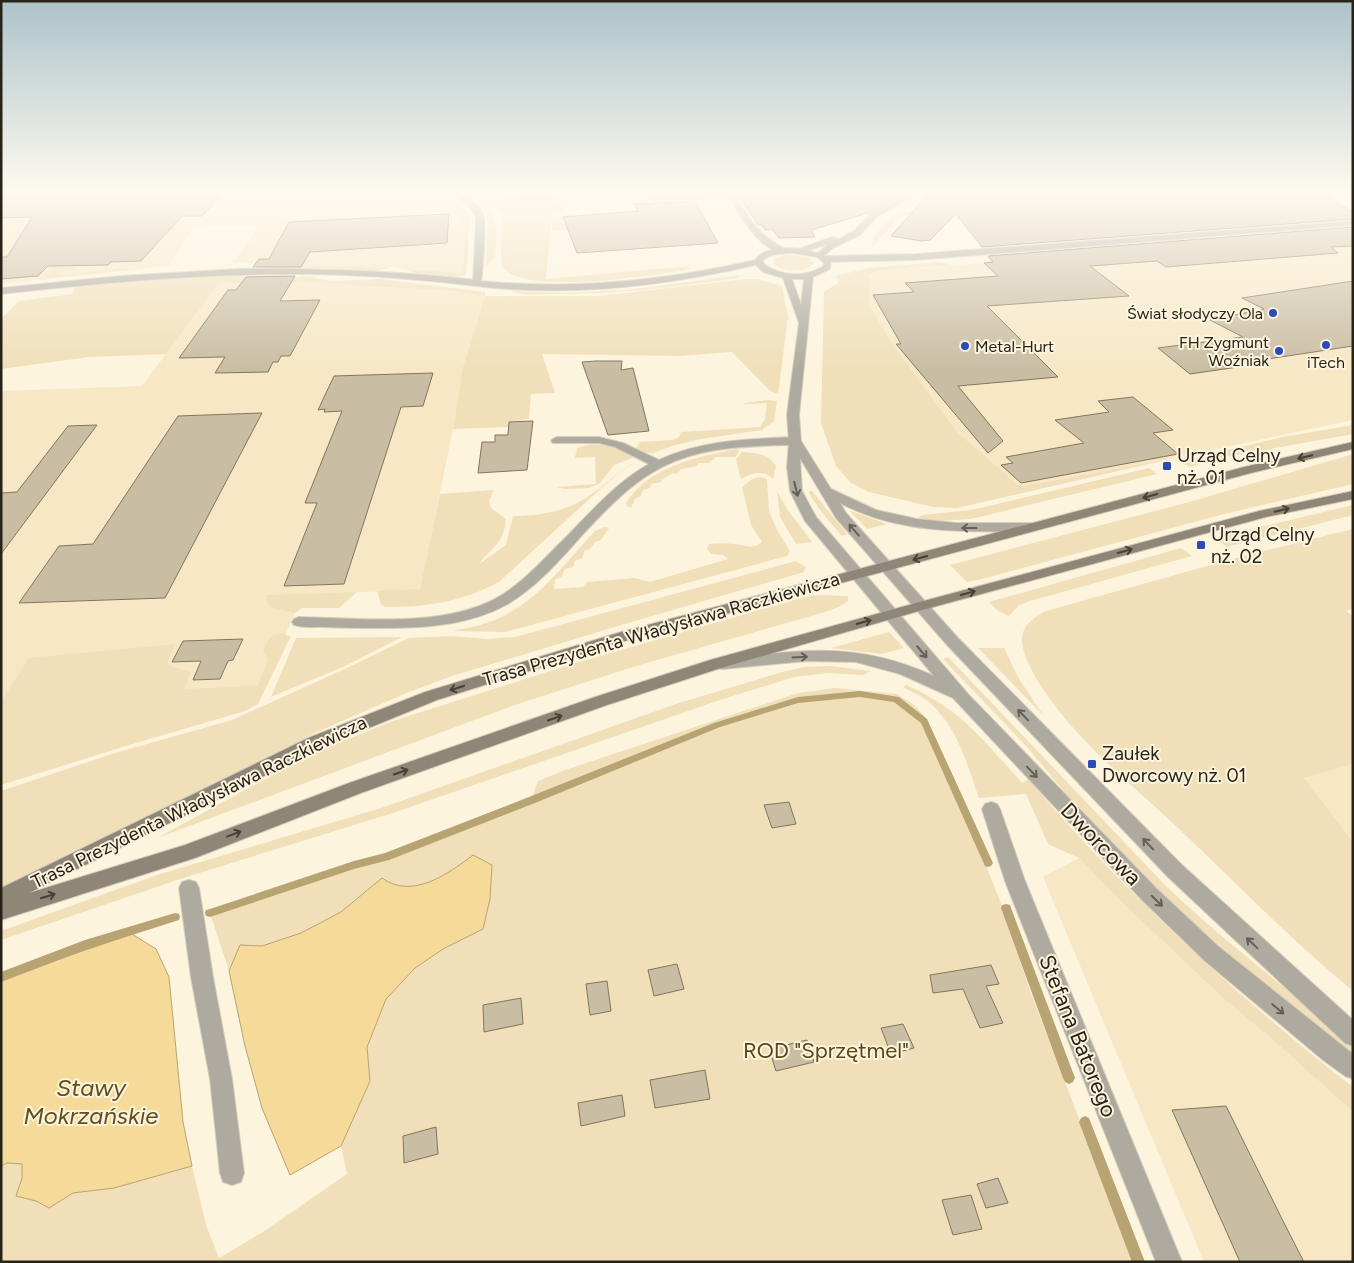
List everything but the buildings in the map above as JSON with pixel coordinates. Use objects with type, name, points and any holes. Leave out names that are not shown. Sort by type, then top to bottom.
[{"type":"main road","name":"Trasa Prezydenta Władysława Raczkiewicza","points":[[1,898],[314,743],[431,696],[621,638],[1248,470],[1353,445]]},
{"type":"main road","name":"Trasa Prezydenta Władysława Raczkiewicza","points":[[1,911],[188,852],[364,785],[601,701],[716,664],[891,614],[1264,514],[1353,495]]},
{"type":"street","points":[[476,283],[479,252]]},
{"type":"street","points":[[760,252],[762,267],[769,271],[786,275],[809,275],[824,270],[915,257],[980,252]]},
{"type":"street","points":[[657,282],[761,259],[777,252]]},
{"type":"street","points":[[806,252],[823,257],[915,257]]},
{"type":"street","points":[[823,257],[826,252]]},
{"type":"street","points":[[823,257],[828,264],[824,270]]},
{"type":"street","points":[[1,291],[139,277],[234,272],[372,274],[524,289],[574,289],[769,271]]},
{"type":"street","points":[[786,275],[803,322]]},
{"type":"street","points":[[809,275],[793,420],[795,441],[793,467],[796,491],[810,518],[857,574]]},
{"type":"street","points":[[557,441],[599,440],[620,445],[658,464]]},
{"type":"street","points":[[299,622],[437,621],[464,616],[489,608],[509,597],[527,583],[628,484],[658,464],[686,453],[718,445],[746,442],[795,441]]},
{"type":"street","points":[[795,441],[841,515],[886,566]]},
{"type":"street","points":[[826,492],[876,515],[910,523],[958,528],[1035,527]]},
{"type":"street","name":"Dworcowa","points":[[886,566],[966,655],[1175,871],[1353,1035]]},
{"type":"street","name":"Dworcowa","points":[[857,574],[962,698],[1150,895],[1198,941],[1331,1052],[1353,1068]]},
{"type":"street","name":"Trasa Prezydenta Władysława Raczkiewicza","points":[[716,664],[803,656],[832,655],[856,657],[903,669],[934,682],[962,698]]},
{"type":"street","name":"Stefana Batorego","points":[[991,809],[1019,891],[1169,1262]]},
{"type":"street","points":[[189,888],[202,977],[221,1078],[232,1173]]},
{"type":"shaded area","points":[[1,252],[178,252],[169,266],[1,284]]},
{"type":"shaded area","points":[[241,252],[464,252],[463,274],[390,267],[233,263]]},
{"type":"shaded area","points":[[1114,252],[1353,252],[1353,420],[1020,488],[957,432],[892,343],[869,305],[869,276],[877,271]]},
{"type":"shaded area","points":[[295,282],[452,291],[485,296],[463,367],[453,429],[420,590],[303,594],[255,704],[1,785],[1,391],[142,386],[219,283]]},
{"type":"shaded area","points":[[1353,764],[1353,842],[1304,778]]},
{"type":"shaded area","points":[[1079,858],[1125,905],[1225,1000],[1271,1038],[1353,1112],[1353,1262],[1204,1262],[1043,877]]},
{"type":"green space","points":[[72,252],[103,252],[65,264],[65,266],[76,267],[75,270],[59,272],[58,274],[126,268],[130,270],[43,279]]},
{"type":"green space","points":[[464,252],[468,252],[465,275],[452,277],[435,276],[418,274],[405,269],[463,273]]},
{"type":"green space","points":[[487,252],[495,252],[495,258],[486,266]]},
{"type":"green space","points":[[501,252],[548,252],[546,279],[699,265],[674,272],[622,279],[563,282],[537,281],[516,276],[504,268]]},
{"type":"green space","points":[[783,255],[810,258],[814,264],[805,269],[787,270],[773,263],[774,259]]},
{"type":"green space","points":[[939,262],[952,265],[877,271],[869,275],[869,305],[892,343],[957,432],[1020,487],[1183,456],[957,508],[933,507],[869,492],[851,483],[836,466],[821,423],[824,292],[839,282],[835,276],[868,268]]},
{"type":"green space","points":[[256,264],[390,267],[377,271],[339,270],[333,268],[286,269],[257,267]]},
{"type":"green space","points":[[224,275],[281,279],[307,276],[332,281],[380,279],[485,292],[485,296],[452,291],[295,282],[219,283],[166,354],[89,357],[1,369],[1,319],[19,301],[72,294],[75,288],[81,286]]},
{"type":"green space","points":[[739,275],[739,278],[619,292],[520,294],[512,291],[560,293],[628,290]]},
{"type":"green space","points":[[746,279],[758,279],[782,286],[788,317],[778,394],[770,391],[732,352],[678,356],[542,354],[555,393],[531,394],[529,419],[509,422],[508,427],[453,429],[463,367],[485,296],[599,296]]},
{"type":"green space","points":[[767,400],[777,401],[774,421],[762,430],[701,439],[675,445],[653,453],[640,452],[636,449],[640,442],[673,440],[679,437],[681,432],[760,427],[765,419],[767,403],[743,403]]},
{"type":"green space","points":[[1353,425],[1353,434],[1226,457],[1189,467],[1181,461],[1283,437]]},
{"type":"green space","points":[[592,444],[614,446],[635,457],[614,465],[600,483],[589,488],[565,489],[556,487],[596,484],[595,457],[575,458],[577,448]]},
{"type":"green space","points":[[737,449],[739,452],[735,457],[716,457],[709,463],[699,463],[697,466],[681,469],[678,473],[671,474],[661,480],[661,482],[651,484],[650,488],[643,490],[641,496],[635,499],[631,508],[627,506],[626,503],[636,490],[661,472],[691,460]]},
{"type":"green space","points":[[742,452],[757,453],[769,458],[776,466],[773,479],[766,474],[757,473],[741,479],[736,459]]},
{"type":"green space","points":[[1353,454],[1353,484],[1224,514],[978,580],[967,582],[950,565],[1193,501]]},
{"type":"green space","points":[[1149,468],[1157,474],[971,519],[938,521],[918,518],[922,515],[971,510]]},
{"type":"green space","points":[[621,471],[500,581],[473,594],[444,602],[400,607],[385,607],[381,604],[377,591],[420,589],[440,494],[494,490],[489,501],[491,508],[506,519],[505,528],[500,540],[479,564],[506,545],[513,516],[536,515],[557,511],[587,498]]},
{"type":"green space","points":[[760,477],[767,479],[769,511],[777,530],[790,551],[787,556],[505,632],[452,631],[488,623],[513,611],[539,591],[595,531],[605,527],[609,528],[601,540],[595,542],[590,549],[585,550],[582,558],[575,561],[573,567],[565,569],[562,576],[555,580],[554,589],[583,587],[587,582],[635,578],[650,582],[728,559],[723,555],[711,554],[707,549],[709,544],[728,543],[755,546],[759,544],[762,542],[751,525],[742,487],[752,479]]},
{"type":"green space","points":[[777,491],[787,509],[812,542],[796,544],[780,517]]},
{"type":"green space","points":[[812,491],[847,534],[842,536],[833,526],[820,510],[809,493]]},
{"type":"green space","points":[[1353,505],[1353,515],[1227,547],[1214,538]]},
{"type":"green space","points":[[851,511],[887,524],[867,529]]},
{"type":"green space","points":[[1353,529],[1353,609],[1346,611],[1353,616],[1353,764],[1304,778],[1353,842],[1353,991],[1286,932],[1117,772],[1073,727],[1059,711],[1031,669],[1024,651],[1022,636],[1029,623],[1046,611],[1232,559]]},
{"type":"green space","points":[[1181,548],[1192,556],[1030,601],[1019,605],[1009,616],[997,610],[989,602]]},
{"type":"green space","points":[[796,561],[806,567],[804,572],[452,676],[404,694],[315,733],[59,861],[1,887],[1,791],[115,753],[232,720],[409,638],[451,636],[487,639],[515,637]]},
{"type":"green space","points":[[357,592],[339,608],[302,608],[295,613],[271,607],[267,602],[267,595]]},
{"type":"green space","points":[[819,595],[848,596],[848,601],[839,607],[825,612],[636,666],[515,705],[157,838],[313,753],[393,721],[566,666],[804,597]]},
{"type":"green space","points":[[889,632],[904,648],[882,654],[831,648]]},
{"type":"green space","points":[[286,633],[285,635],[291,636],[258,704],[245,711],[1,785],[1,702],[29,658],[175,644],[167,665],[191,672],[184,689],[258,686],[268,659],[263,651],[268,640],[273,635]]},
{"type":"green space","points":[[402,637],[345,666],[271,697],[296,638]]},
{"type":"green space","points":[[978,648],[1004,648],[1019,679],[1044,716]]},
{"type":"green space","points":[[948,657],[1166,886],[1188,907],[1353,1046],[1353,1059],[1241,966],[1164,895],[1067,795],[1028,748],[943,659]]},
{"type":"green space","points":[[831,666],[871,671],[863,675],[828,673],[794,677],[720,700],[396,812],[180,879],[1,940],[1,931],[157,875],[381,808],[679,703],[782,672],[804,667]]},
{"type":"green space","points":[[906,685],[942,704],[957,715],[983,739],[1022,783],[1028,779],[1103,862],[1183,941],[1266,1016],[1353,1087],[1353,1112],[1271,1038],[1225,1000],[1125,905],[1079,858],[1048,844],[1026,794],[979,798],[966,760],[948,724],[940,713],[927,701],[903,687]]},
{"type":"green space","name":"ROD \"Sprzętmel\"","points":[[835,688],[897,694],[914,705],[924,716],[999,898],[1030,991],[1134,1262],[1,1262],[1,1166],[7,1163],[22,1163],[22,1178],[16,1196],[36,1201],[49,1208],[73,1193],[114,1188],[192,1166],[206,1225],[219,1258],[263,1232],[347,1174],[341,1146],[370,1081],[367,1047],[386,999],[415,968],[443,949],[473,855],[452,870],[429,882],[405,886],[393,884],[382,878],[341,912],[301,933],[262,946],[240,945],[229,971],[210,913],[354,865],[386,857],[531,800],[538,781],[565,770],[798,693]]},
{"type":"water","points":[[473,855],[492,865],[490,899],[483,929],[443,949],[415,968],[386,999],[367,1047],[370,1081],[341,1146],[290,1175],[262,1108],[245,1046],[229,971],[240,945],[262,946],[301,933],[341,912],[382,878],[393,884],[405,886],[429,882],[452,870]]},
{"type":"water","name":"Stawy Mokrzańskie","points":[[132,934],[156,949],[169,977],[183,1122],[192,1166],[114,1188],[73,1193],[49,1208],[36,1201],[16,1196],[22,1178],[22,1164],[7,1163],[1,1166],[1,979]]},
{"type":"waterway","points":[[210,913],[354,865],[386,857],[717,725],[798,700],[860,694],[896,699],[924,721],[988,863]]},
{"type":"waterway","points":[[1006,908],[1069,1078]]},
{"type":"waterway","points":[[1,977],[85,945],[175,917]]},
{"type":"waterway","points":[[1085,1122],[1139,1262]]},
{"type":"place","name":"Świat słodyczy Ola","points":[[1273,313]]},
{"type":"place","name":"iTech","points":[[1326,345]]},
{"type":"place","name":"Metal-Hurt","points":[[965,346]]},
{"type":"place","name":"FH Zygmunt Woźniak","points":[[1279,351]]},
{"type":"place","name":"Urząd Celny nż. 01","points":[[1167,466]]},
{"type":"place","name":"Urząd Celny nż. 02","points":[[1201,545]]},
{"type":"place","name":"Zaułek Dworcowy nż. 01","points":[[1092,764]]}]
